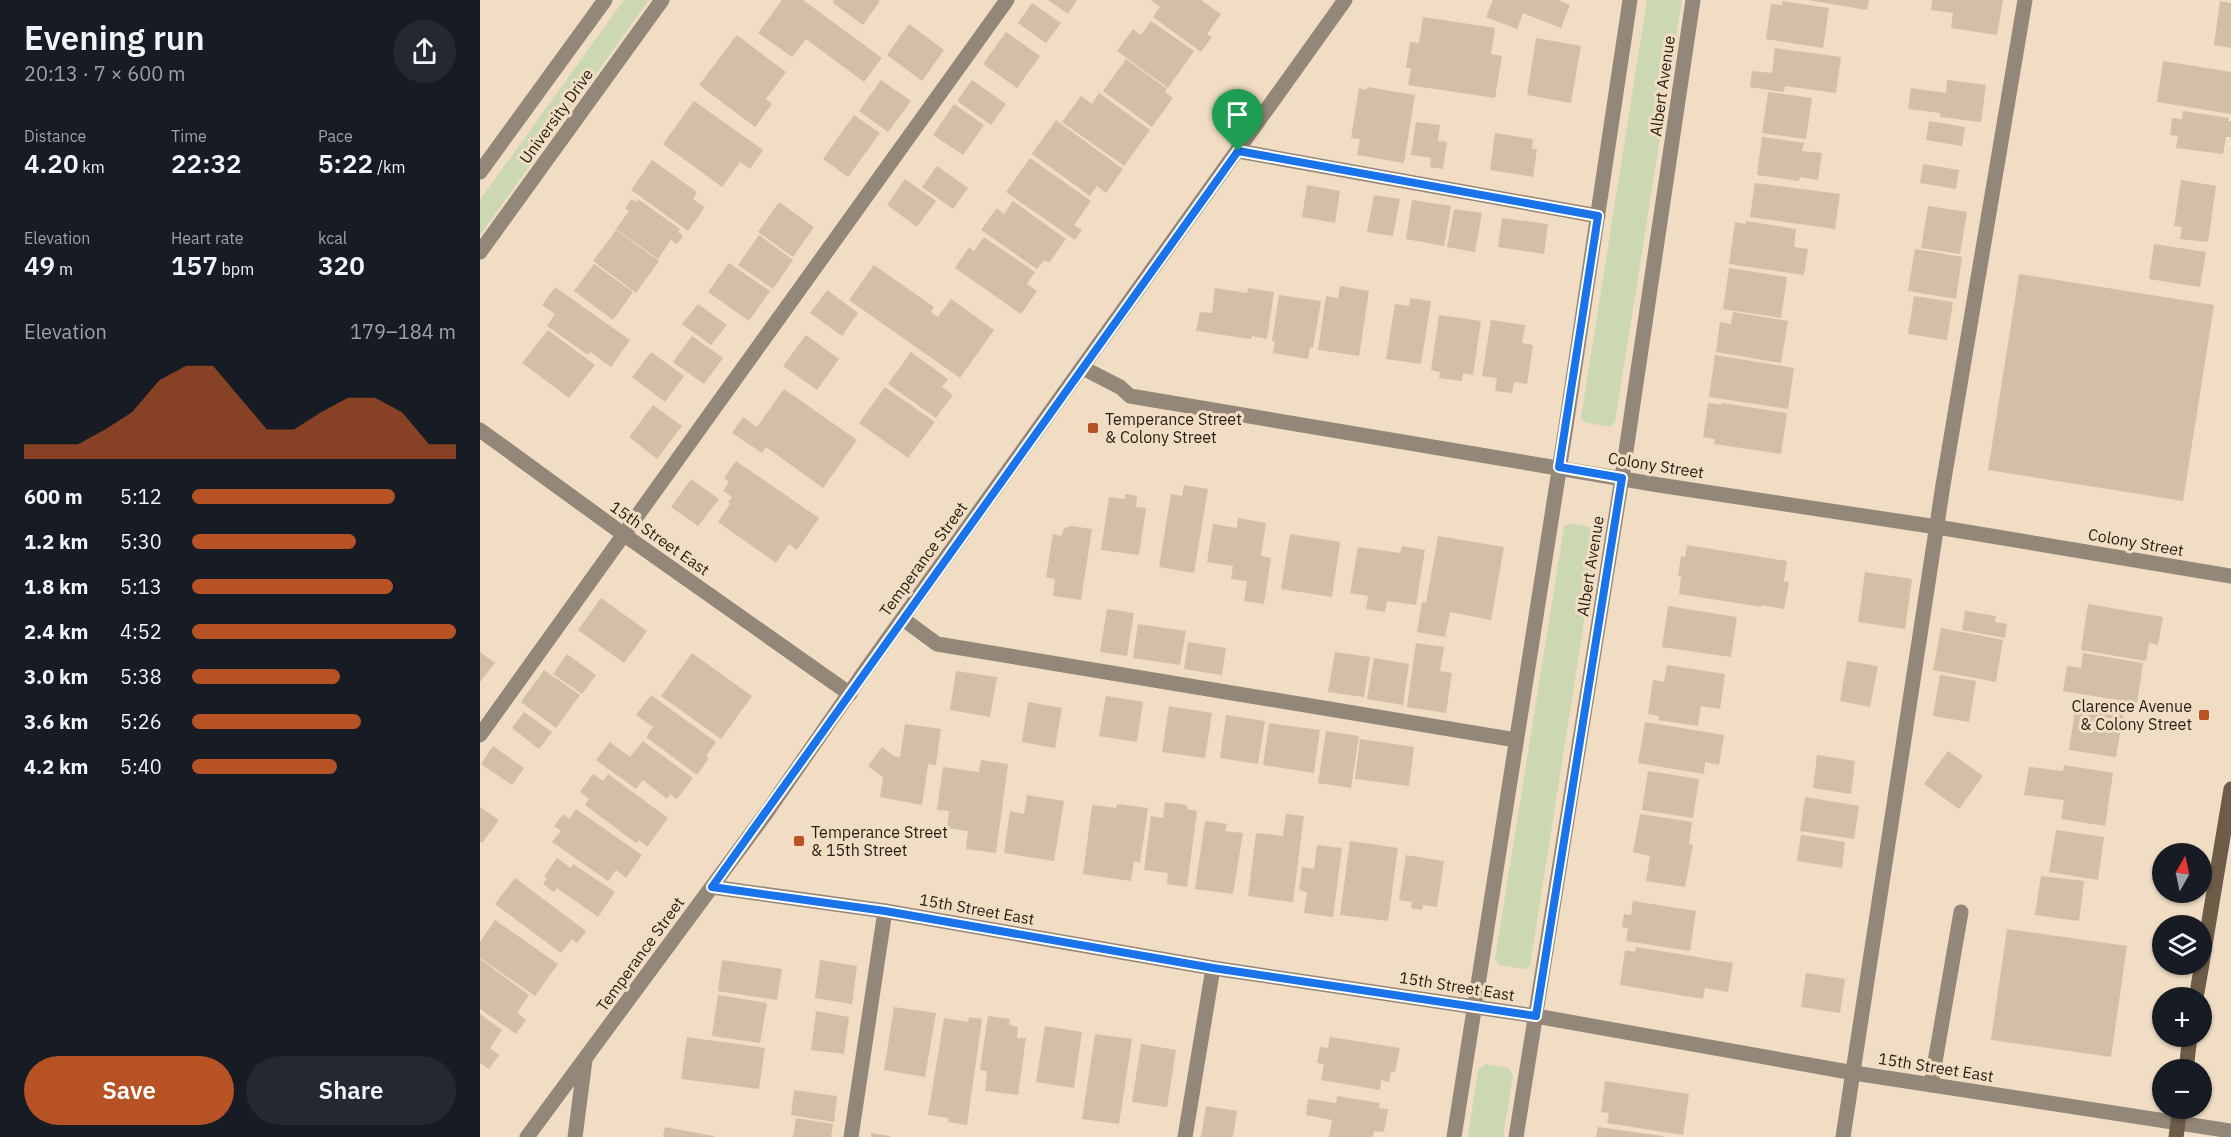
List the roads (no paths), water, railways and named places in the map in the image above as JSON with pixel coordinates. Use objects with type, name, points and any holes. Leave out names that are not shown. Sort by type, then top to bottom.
[{"type":"main road","points":[[2212,917],[2225,856],[2231,789]]},
{"type":"street","name":"University Drive","points":[[480,172],[605,0]]},
{"type":"street","name":"University Drive","points":[[480,252],[662,0]]},
{"type":"street","points":[[480,735],[1007,0]]},
{"type":"street","name":"Temperance Street","points":[[527,1137],[712,887],[1345,0]]},
{"type":"street","points":[[1454,1137],[1630,0]]},
{"type":"street","name":"Albert Avenue","points":[[1516,1137],[1622,478],[1693,0]]},
{"type":"street","points":[[1843,1137],[1937,527],[2025,0]]},
{"type":"street","points":[[1238,151],[1598,216]]},
{"type":"street","name":"Colony Street","points":[[1083,368],[1120,387],[1130,396],[2231,576]]},
{"type":"street","name":"15th Street East","points":[[480,430],[850,694]]},
{"type":"street","points":[[903,619],[937,644],[1516,740]]},
{"type":"street","name":"15th Street East","points":[[712,887],[885,911],[1213,968],[1536,1016],[1854,1073],[2231,1131]]},
{"type":"street","points":[[851,1137],[885,911]]},
{"type":"street","points":[[1931,1085],[1961,912]]},
{"type":"street","points":[[1185,1137],[1213,968]]},
{"type":"street","points":[[575,1137],[585,1060]]},
{"type":"place","name":"Temperance Street & Colony Street","points":[[1093,428]]},
{"type":"place","name":"Clarence Avenue & Colony Street","points":[[2204,715]]},
{"type":"place","name":"Temperance Street & 15th Street","points":[[799,841]]}]
